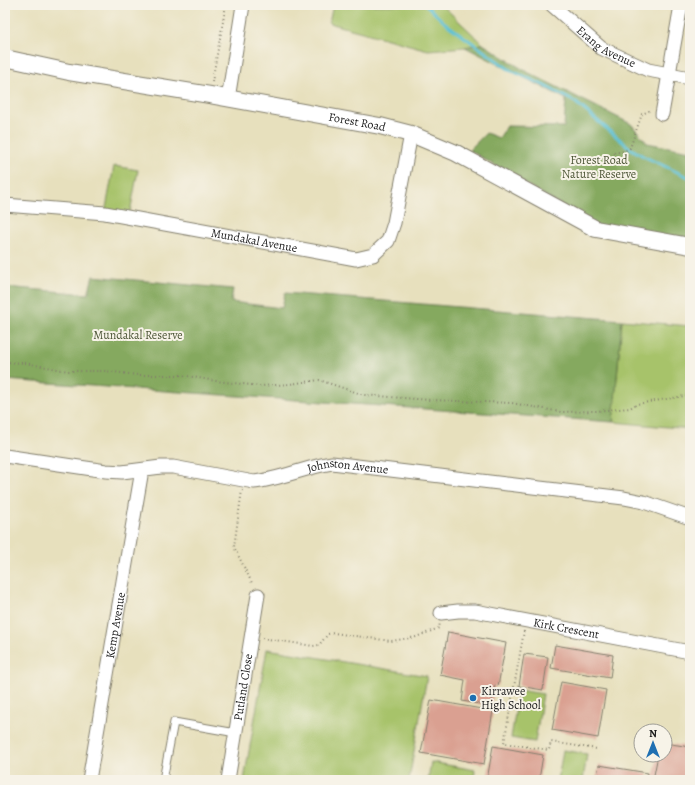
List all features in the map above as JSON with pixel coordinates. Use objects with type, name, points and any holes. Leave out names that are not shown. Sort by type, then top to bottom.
[{"type":"street","points":[[228,99],[243,5]]},
{"type":"street","name":"Erang Avenue","points":[[552,5],[602,48],[648,70],[690,78]]},
{"type":"street","points":[[662,114],[680,5]]},
{"type":"street","name":"Forest Road","points":[[5,58],[69,72],[210,95],[380,126],[411,134],[456,153],[596,229],[690,246]]},
{"type":"street","name":"Mundakal Avenue","points":[[5,205],[105,214],[356,259],[373,255],[388,241],[394,223],[411,134]]},
{"type":"street","name":"Johnston Avenue","points":[[5,456],[106,472],[173,467],[244,481],[264,481],[318,465],[332,463],[624,498],[644,502],[690,518]]},
{"type":"street","name":"Kemp Avenue","points":[[89,780],[142,470]]},
{"type":"street","name":"Putland Close","points":[[228,780],[258,595]]},
{"type":"street","name":"Kirk Crescent","points":[[441,613],[475,611],[690,652]]},
{"type":"lane","points":[[163,780],[174,722],[236,733]]},
{"type":"path","points":[[210,95],[226,5]]},
{"type":"path","points":[[614,165],[614,154],[630,148],[642,114],[649,111],[662,114]]},
{"type":"path","points":[[5,362],[25,363],[68,371],[105,372],[138,376],[181,375],[260,386],[319,380],[364,395],[430,400],[512,403],[561,412],[595,412],[630,408],[637,404],[690,395]]},
{"type":"path","points":[[244,481],[234,547],[258,595]]},
{"type":"path","points":[[251,636],[313,646],[319,645],[328,634],[334,633],[391,641],[416,637],[439,628],[441,613]]},
{"type":"path","points":[[525,630],[504,743],[549,750],[551,742],[597,749]]},
{"type":"green space","points":[[333,5],[442,5],[483,44],[428,50],[329,23]]},
{"type":"green space","name":"Forest Road Nature Reserve","points":[[483,44],[527,72],[631,124],[647,143],[690,151],[690,243],[596,226],[469,150],[486,133],[499,138],[507,126],[564,127],[566,99],[465,47]]},
{"type":"green space","points":[[114,166],[138,170],[129,218],[105,213]]},
{"type":"green space","name":"Mundakal Reserve","points":[[93,276],[233,289],[231,302],[282,308],[285,293],[622,320],[613,422],[5,380],[5,287],[88,294]]},
{"type":"green space","points":[[622,320],[690,326],[690,429],[613,422]]},
{"type":"green space","points":[[267,649],[427,676],[409,780],[244,780]]},
{"type":"green space","points":[[519,690],[543,694],[535,742],[511,738]]},
{"type":"green space","points":[[563,750],[587,754],[583,780],[558,780]]},
{"type":"green space","points":[[431,762],[475,770],[474,780],[428,780]]},
{"type":"building","points":[[448,632],[506,643],[498,686],[495,685],[491,706],[462,701],[465,680],[440,675]]},
{"type":"building","points":[[555,645],[613,655],[610,678],[551,668]]},
{"type":"building","points":[[524,654],[548,657],[543,690],[519,686]]},
{"type":"building","points":[[561,682],[606,690],[598,738],[552,730]]},
{"type":"building","points":[[431,700],[493,711],[484,764],[421,753]]},
{"type":"building","points":[[673,744],[690,747],[690,780],[653,780],[656,763],[673,763]]},
{"type":"building","points":[[493,746],[543,755],[539,780],[487,780]]},
{"type":"building","points":[[599,765],[648,773],[647,780],[596,780]]},
{"type":"waterway","points":[[426,5],[445,23],[510,70],[575,102],[630,148],[643,156],[690,178]]},
{"type":"place","name":"Kirrawee High School","points":[[473,698]]}]
